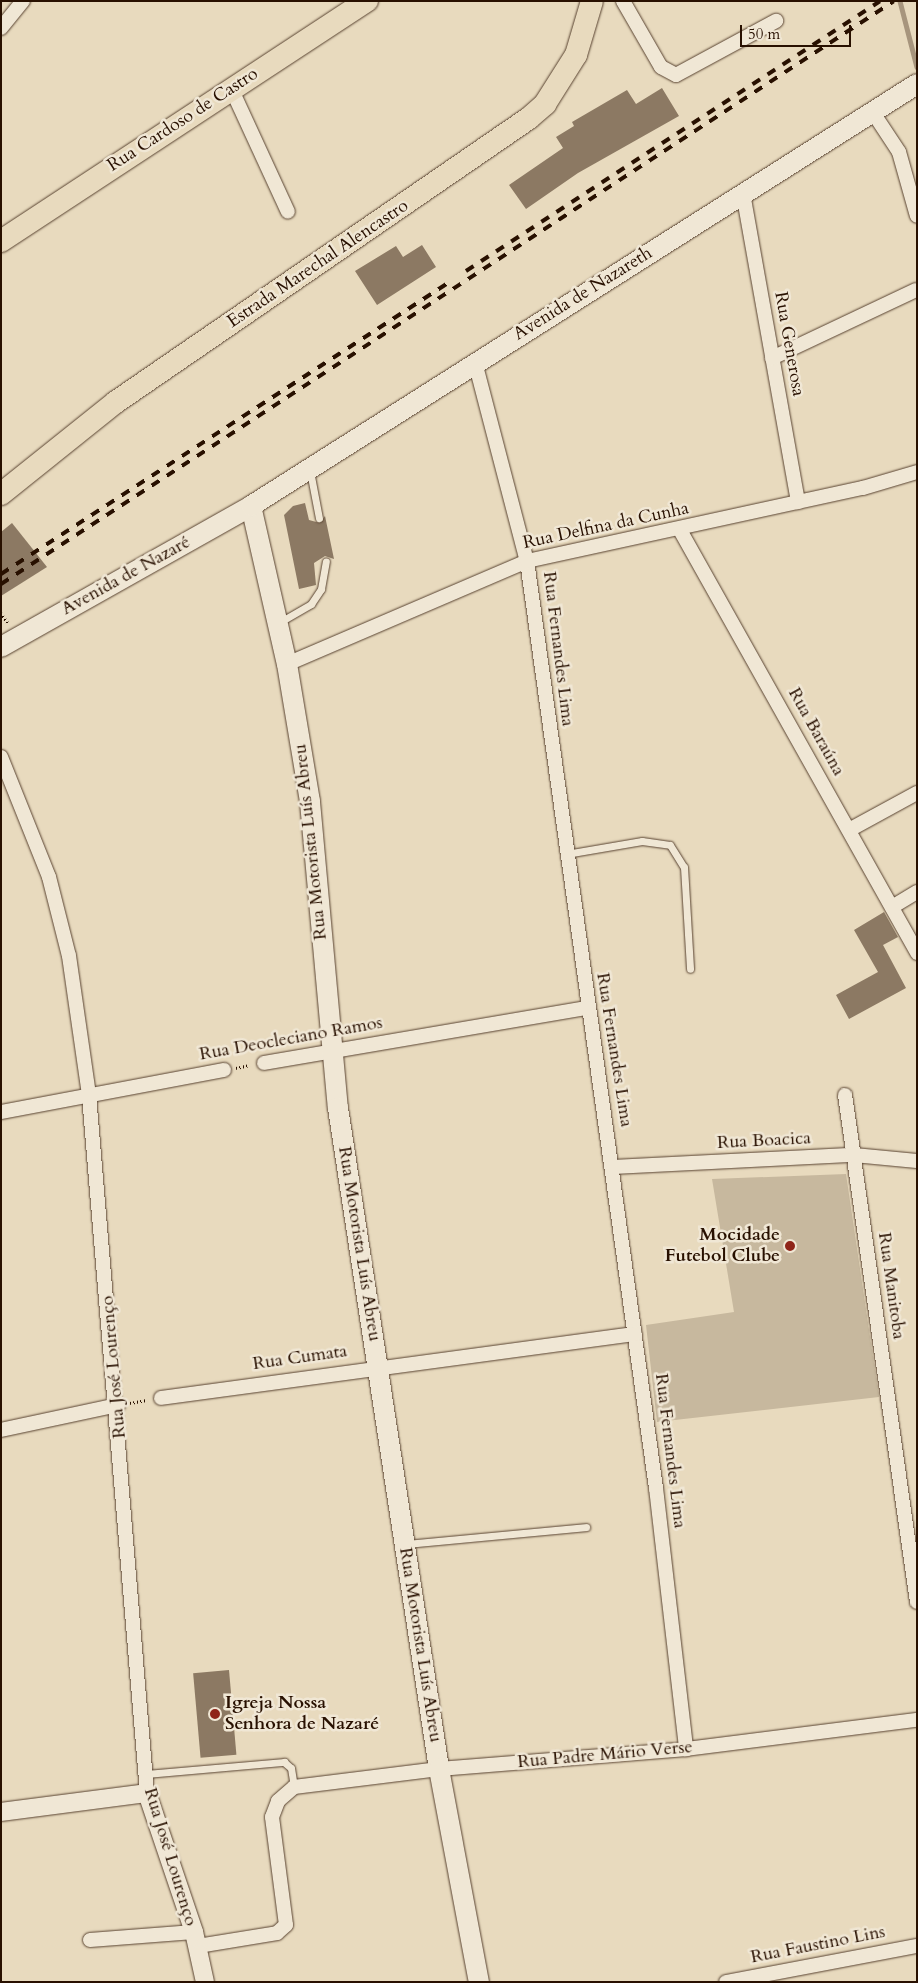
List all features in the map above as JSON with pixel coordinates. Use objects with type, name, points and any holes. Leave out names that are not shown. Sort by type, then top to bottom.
[{"type":"main road","name":"Estrada Marechal Alencastro","points":[[6,487],[116,402],[528,119],[545,104],[576,55],[592,1]]},
{"type":"main road","name":"Rua Cardoso de Castro","points":[[1,241],[359,4]]},
{"type":"main road","name":"Avenida de Nazareth","points":[[251,506],[743,192],[917,84]]},
{"type":"main road","name":"Rua Motorista Luís Abreu","points":[[251,506],[287,664],[311,811],[330,1051],[439,1768],[479,1982]]},
{"type":"main road","name":"Avenida de Nazaré","points":[[1,647],[251,506]]},
{"type":"street","points":[[1,28],[23,1]]},
{"type":"street","points":[[623,1],[661,67],[676,75],[685,72],[776,21]]},
{"type":"street","points":[[230,88],[288,212]]},
{"type":"street","points":[[881,106],[899,152],[917,216]]},
{"type":"street","name":"Rua Generosa","points":[[743,192],[798,502]]},
{"type":"street","points":[[772,358],[916,290]]},
{"type":"street","name":"Rua Fernandes Lima","points":[[475,362],[527,561],[587,1008],[613,1167],[636,1334],[686,1748]]},
{"type":"street","name":"Rua Delfina da Cunha","points":[[287,664],[527,561],[680,530],[917,472]]},
{"type":"street","name":"Rua Baraúna","points":[[680,530],[850,830],[917,953]]},
{"type":"street","name":"Rua José Lourenço","points":[[1,757],[49,877],[69,956],[89,1095],[118,1405],[147,1792],[196,1939],[205,1982]]},
{"type":"street","points":[[850,830],[917,793]]},
{"type":"street","points":[[892,907],[917,892]]},
{"type":"street","name":"Rua Deocleciano Ramos","points":[[264,1063],[587,1008]]},
{"type":"street","name":"Rua Deocleciano Ramos","points":[[1,1112],[224,1070]]},
{"type":"street","name":"Rua Manitoba","points":[[845,1095],[917,1602]]},
{"type":"street","name":"Rua Boacica","points":[[613,1167],[854,1155],[917,1161]]},
{"type":"street","name":"Rua Cumata","points":[[161,1398],[378,1366],[636,1334]]},
{"type":"street","points":[[1,1430],[118,1405]]},
{"type":"street","name":"Rua Padre Mário Verse","points":[[294,1786],[439,1768],[686,1748],[917,1720]]},
{"type":"street","points":[[90,1940],[196,1939],[277,1933],[286,1925],[272,1817],[278,1801],[294,1786]]},
{"type":"street","points":[[1,1812],[147,1792]]},
{"type":"street","name":"Rua Faustino Lins","points":[[726,1982],[917,1946]]},
{"type":"lane","points":[[309,468],[319,518]]},
{"type":"lane","points":[[278,623],[311,604],[321,589],[326,561]]},
{"type":"lane","points":[[566,854],[642,841],[670,845],[684,867],[690,969]]},
{"type":"lane","points":[[404,1544],[586,1527]]},
{"type":"lane","points":[[146,1774],[284,1762],[291,1768],[294,1786]]},
{"type":"path","points":[[1,613],[11,628]]},
{"type":"path","name":"Rua Deocleciano Ramos","points":[[224,1070],[264,1063]]},
{"type":"path","points":[[118,1405],[161,1398]]},
{"type":"shaded area","name":"Mocidade Futebol Clube","points":[[846,1174],[879,1397],[657,1422],[646,1325],[734,1312],[712,1179]]},
{"type":"building","points":[[662,88],[679,116],[578,173],[526,209],[509,185],[563,148],[556,137],[574,126],[572,122],[627,90],[636,104]]},
{"type":"building","points":[[422,245],[436,267],[377,305],[355,271],[396,246],[403,257]]},
{"type":"building","points":[[305,503],[309,520],[320,523],[325,516],[334,559],[325,556],[314,563],[316,585],[299,589],[284,515],[293,506]]},
{"type":"building","points":[[12,523],[47,567],[1,596],[1,532]]},
{"type":"building","points":[[884,912],[898,937],[883,945],[906,988],[849,1019],[836,995],[878,972],[854,930]]},
{"type":"building","name":"Igreja Nossa Senhora de Nazaré","points":[[229,1670],[236,1755],[201,1758],[193,1673]]},
{"type":"waterway","points":[[900,1],[917,67]]},
{"type":"railway","points":[[466,271],[880,1]]},
{"type":"railway","points":[[1,584],[894,1]]},
{"type":"railway","points":[[1,574],[451,281]]},
{"type":"place","name":"Mocidade Futebol Clube","points":[[790,1246]]},
{"type":"place","name":"Igreja Nossa Senhora de Nazaré","points":[[215,1714]]}]
